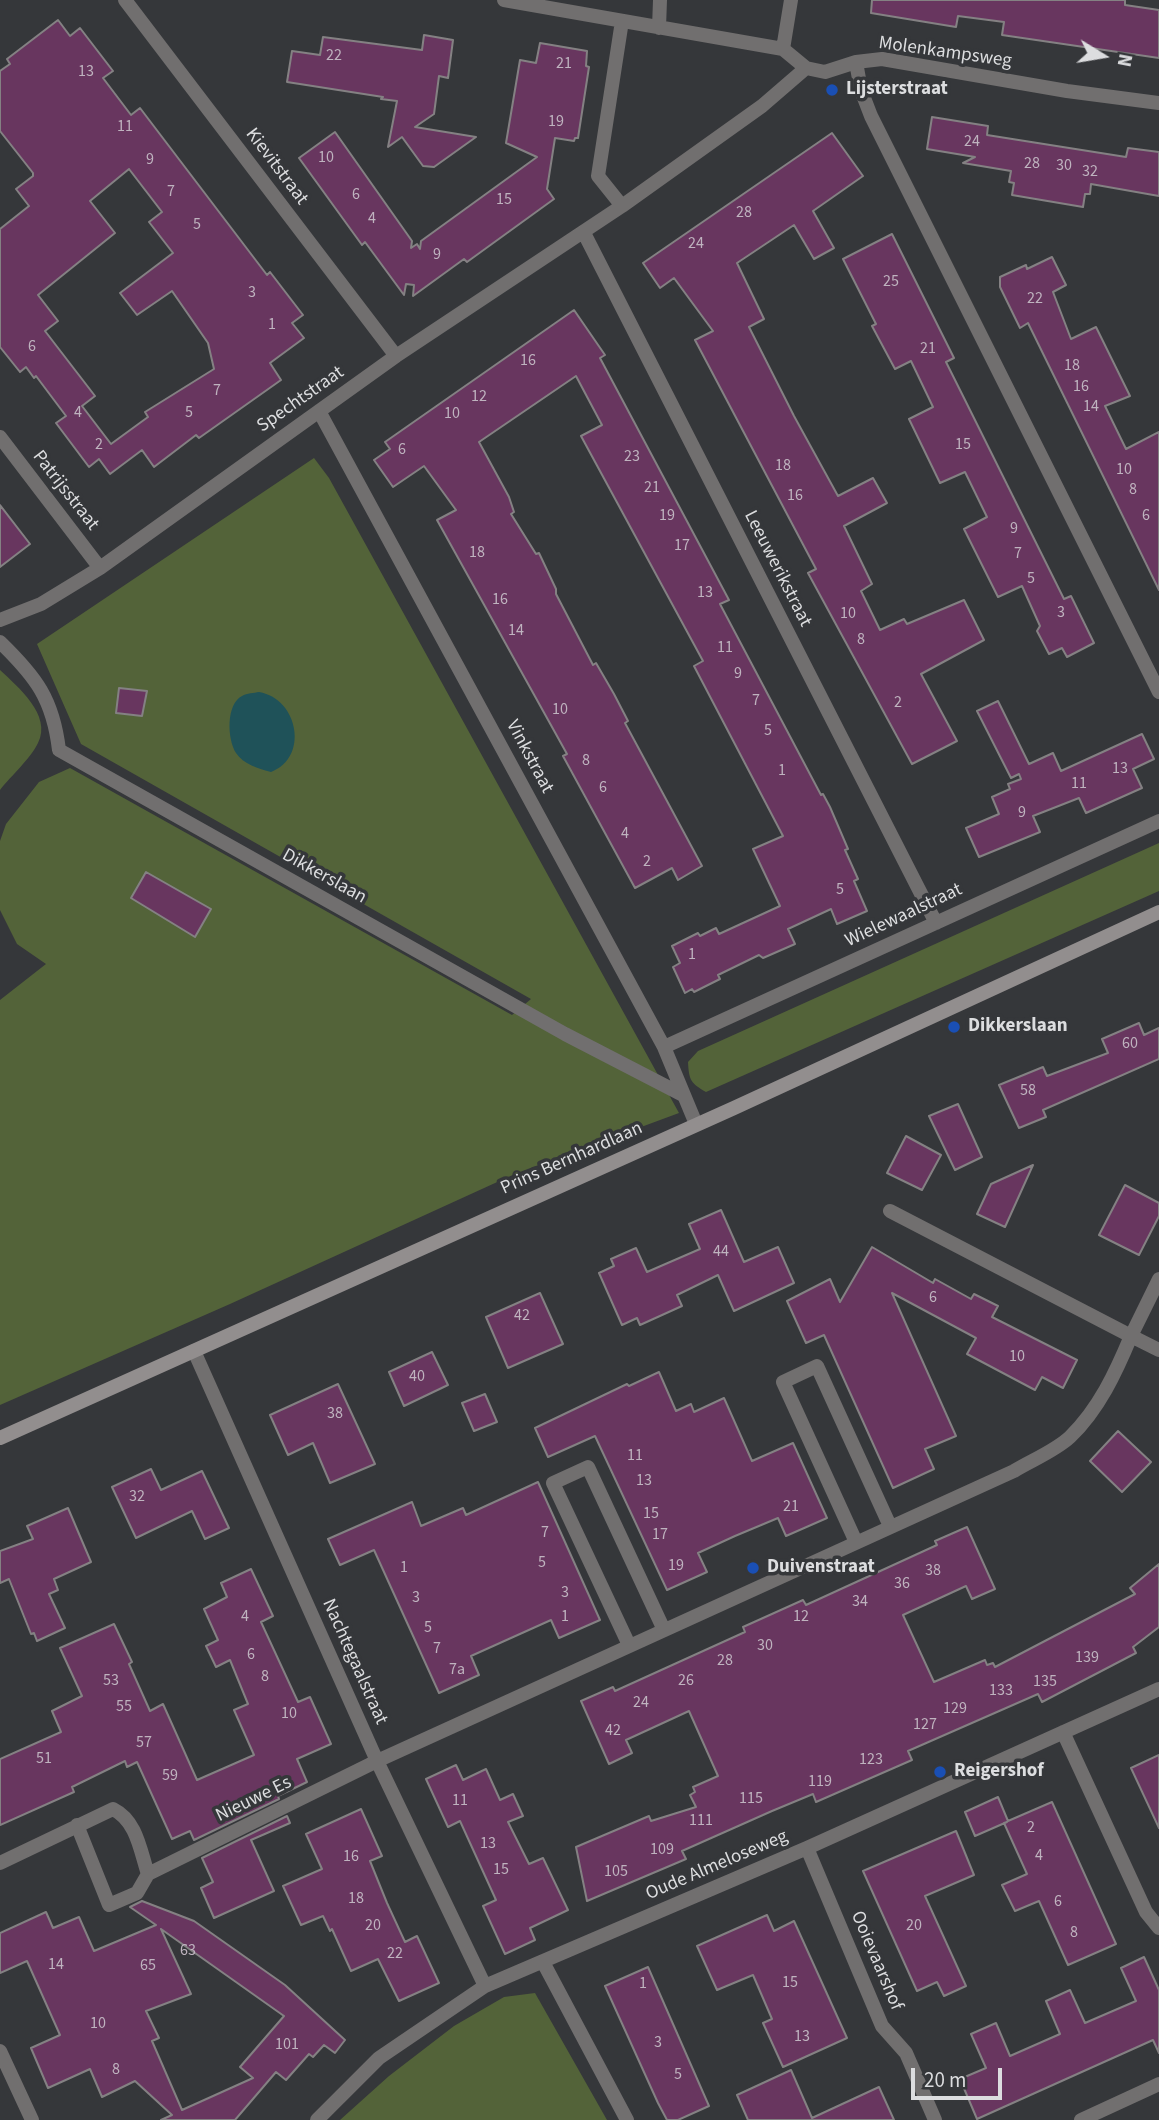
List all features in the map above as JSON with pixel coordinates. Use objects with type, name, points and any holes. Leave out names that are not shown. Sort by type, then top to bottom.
[{"type":"street","name":"Kievitstraat","points":[[125,0],[396,356]]},
{"type":"street","points":[[504,0],[783,49],[806,68]]},
{"type":"street","points":[[659,28],[660,0]]},
{"type":"street","points":[[783,49],[791,0]]},
{"type":"street","points":[[622,21],[598,176],[622,206]]},
{"type":"street","name":"Molenkampsweg","points":[[806,68],[825,72],[856,62],[882,59],[1067,91],[1159,103]]},
{"type":"street","points":[[856,62],[861,90],[871,116],[1159,692]]},
{"type":"street","name":"Spechtstraat","points":[[0,620],[41,604],[100,568],[396,356],[584,233],[762,106],[806,68]]},
{"type":"street","name":"Leeuwerikstraat","points":[[584,233],[936,922]]},
{"type":"street","name":"Vinkstraat","points":[[319,411],[664,1047],[696,1125]]},
{"type":"street","name":"Patrijsstraat","points":[[0,437],[100,568]]},
{"type":"street","name":"Dikkerslaan","points":[[0,642],[28,669],[43,695],[55,720],[59,750],[565,1034],[683,1095]]},
{"type":"street","name":"Wielewaalstraat","points":[[664,1047],[1159,821]]},
{"type":"street","name":"Prins Bernhardlaan","points":[[0,1438],[696,1125],[1159,912]]},
{"type":"street","points":[[890,1211],[1159,1350]]},
{"type":"street","points":[[377,1760],[1014,1471],[1068,1438],[1095,1407],[1115,1372],[1159,1279]]},
{"type":"street","name":"Nachtegaalstraat","points":[[194,1351],[377,1760],[485,1986]]},
{"type":"street","points":[[856,1542],[783,1382],[817,1366],[890,1526]]},
{"type":"street","points":[[629,1645],[553,1483],[588,1467],[664,1630]]},
{"type":"street","name":"Oude Almeloseweg","points":[[317,2120],[379,2058],[485,1986],[807,1848],[1159,1689]]},
{"type":"street","points":[[1063,1732],[1146,1912],[1159,1928]]},
{"type":"street","name":"Nieuwe Es","points":[[77,1825],[109,1905],[137,1892],[148,1874],[377,1760]]},
{"type":"street","points":[[0,1863],[113,1809],[125,1815],[133,1827],[148,1874]]},
{"type":"street","name":"Ooievaarshof","points":[[807,1848],[882,2026],[906,2053],[935,2120]]},
{"type":"street","points":[[543,1962],[627,2120]]},
{"type":"street","points":[[0,2052],[32,2120]]},
{"type":"street","points":[[1081,2120],[1159,2084]]},
{"type":"green space","points":[[314,458],[329,478],[679,1113],[517,1173],[0,1405],[0,1000],[46,964],[17,944],[0,910],[0,841],[6,824],[39,782],[70,768],[512,1015],[531,999],[81,744],[37,644]]},
{"type":"green space","points":[[0,670],[31,702],[41,722],[41,733],[31,755],[0,790]]},
{"type":"green space","points":[[1159,843],[1159,891],[706,1092],[692,1081],[688,1062],[698,1051]]},
{"type":"green space","points":[[535,1993],[607,2120],[340,2120],[389,2076],[454,2026],[504,1997]]},
{"type":"water","points":[[259,692],[273,697],[283,705],[294,729],[291,755],[283,765],[271,772],[256,768],[243,760],[236,753],[231,739],[233,706],[242,696]]},
{"type":"building","points":[[872,0],[1125,0],[1125,5],[1159,10],[1159,58],[1002,35],[1004,22],[958,16],[956,27],[871,13]]},
{"type":"building","points":[[58,20],[70,36],[80,28],[113,71],[103,78],[131,115],[140,108],[267,275],[270,272],[303,315],[292,323],[304,338],[270,363],[281,380],[199,438],[196,435],[154,467],[142,450],[110,474],[99,459],[89,467],[56,423],[66,416],[36,376],[34,378],[26,367],[20,372],[0,347],[0,229],[29,206],[16,189],[33,176],[0,131],[0,71],[10,64],[7,59]],"holes":[[[129,169],[162,212],[149,222],[173,253],[120,293],[137,315],[172,291],[208,343],[214,369],[145,412],[148,417],[111,444],[82,406],[95,396],[45,331],[58,321],[38,295],[115,233],[90,201]]]},
{"type":"building","points":[[424,35],[453,40],[448,78],[439,76],[434,114],[415,127],[476,137],[434,167],[423,166],[402,137],[388,147],[397,101],[287,82],[292,51],[320,55],[323,37],[422,50]]},
{"type":"building","points":[[540,43],[587,51],[586,66],[589,67],[578,138],[574,141],[555,138],[547,189],[554,199],[467,262],[464,259],[413,296],[414,285],[406,284],[404,295],[365,242],[362,245],[299,158],[335,132],[412,241],[411,248],[417,244],[420,249],[421,241],[537,157],[506,143],[520,60],[536,63]]},
{"type":"building","points":[[932,117],[988,126],[987,135],[1126,157],[1128,148],[1159,152],[1159,196],[1091,184],[1090,194],[1085,194],[1083,207],[1012,195],[1014,183],[1009,182],[1011,171],[963,163],[975,157],[927,149]]},
{"type":"building","points":[[832,133],[863,176],[813,211],[834,248],[814,259],[794,225],[737,263],[764,319],[749,327],[838,496],[873,478],[887,503],[844,526],[872,584],[861,591],[880,630],[904,619],[907,624],[964,600],[984,640],[921,674],[957,741],[912,764],[808,573],[816,569],[695,340],[713,331],[674,278],[660,288],[643,263]]},
{"type":"building","points":[[892,234],[954,358],[946,362],[1064,599],[1071,596],[1094,643],[1067,657],[1062,648],[1049,654],[1037,631],[1040,626],[1022,586],[998,597],[964,529],[987,517],[965,472],[940,483],[909,419],[933,407],[911,361],[895,369],[872,326],[876,324],[843,259]]},
{"type":"building","points":[[1052,257],[1066,285],[1053,292],[1071,339],[1096,327],[1130,396],[1105,406],[1126,449],[1159,432],[1159,590],[1028,323],[1020,328],[1000,287],[1000,277],[1026,265],[1027,269]]},
{"type":"building","points":[[574,310],[605,355],[600,358],[729,600],[720,604],[821,795],[823,794],[830,807],[848,849],[845,850],[858,879],[854,881],[867,911],[837,924],[831,909],[788,929],[795,944],[763,958],[759,955],[718,975],[720,979],[694,992],[692,989],[685,993],[673,967],[680,963],[672,946],[698,933],[700,936],[716,928],[719,934],[780,906],[753,849],[783,836],[694,666],[703,661],[581,436],[602,425],[576,376],[479,442],[509,497],[514,512],[511,514],[536,554],[539,553],[556,594],[593,665],[596,663],[614,694],[628,721],[625,723],[702,866],[678,880],[672,868],[635,888],[563,756],[567,754],[437,520],[456,510],[424,466],[393,487],[374,460],[390,449],[385,442]]},
{"type":"building","points":[[0,505],[30,544],[0,567]]},
{"type":"building","points":[[119,688],[147,691],[142,716],[116,713]]},
{"type":"building","points":[[998,701],[1029,764],[1053,753],[1061,771],[1142,734],[1154,759],[1133,769],[1142,788],[1086,813],[1079,798],[1033,816],[1040,832],[979,857],[966,828],[999,814],[992,797],[1010,789],[1008,784],[1021,779],[1019,774],[1011,778],[977,711]]},
{"type":"building","points":[[146,872],[211,909],[195,937],[131,898]]},
{"type":"building","points":[[1139,1023],[1144,1035],[1159,1028],[1159,1059],[1043,1110],[1046,1117],[1019,1128],[999,1085],[1043,1067],[1047,1076],[1108,1053],[1102,1039]]},
{"type":"building","points":[[958,1104],[982,1157],[955,1170],[929,1116]]},
{"type":"building","points":[[906,1136],[941,1155],[922,1190],[887,1173]]},
{"type":"building","points":[[1033,1165],[1005,1227],[977,1214],[991,1184]]},
{"type":"building","points":[[1125,1185],[1159,1203],[1159,1216],[1139,1255],[1099,1235]]},
{"type":"building","points":[[721,1210],[744,1262],[778,1247],[794,1283],[734,1311],[718,1275],[677,1295],[682,1306],[640,1325],[637,1318],[622,1325],[599,1273],[614,1266],[611,1259],[636,1248],[647,1272],[700,1249],[689,1224]]},
{"type":"building","points":[[872,1247],[933,1283],[935,1279],[971,1299],[974,1294],[998,1306],[992,1317],[1077,1360],[1063,1388],[1042,1377],[1035,1390],[967,1354],[976,1338],[892,1293],[956,1436],[925,1449],[934,1469],[893,1488],[824,1335],[806,1343],[787,1301],[830,1279],[840,1302]]},
{"type":"building","points":[[540,1293],[563,1344],[508,1368],[486,1317]]},
{"type":"building","points":[[432,1352],[448,1385],[404,1406],[389,1372]]},
{"type":"building","points":[[659,1372],[676,1411],[691,1404],[694,1412],[724,1398],[752,1461],[793,1443],[827,1518],[786,1536],[778,1518],[735,1536],[698,1553],[707,1572],[667,1590],[595,1436],[548,1457],[535,1428],[627,1384],[629,1386]]},
{"type":"building","points":[[338,1384],[375,1464],[330,1483],[313,1443],[288,1455],[270,1415]]},
{"type":"building","points":[[485,1394],[497,1422],[474,1431],[462,1403]]},
{"type":"building","points":[[1118,1431],[1151,1462],[1122,1492],[1090,1461]]},
{"type":"building","points":[[151,1469],[161,1490],[202,1471],[229,1528],[205,1539],[192,1511],[136,1538],[112,1487]]},
{"type":"building","points":[[538,1482],[600,1620],[559,1638],[551,1620],[471,1656],[479,1675],[439,1693],[374,1550],[340,1565],[328,1539],[412,1502],[421,1526],[463,1508],[466,1515]]},
{"type":"building","points":[[68,1508],[91,1562],[54,1579],[58,1590],[49,1594],[65,1628],[37,1641],[34,1633],[31,1634],[9,1579],[0,1583],[0,1551],[33,1539],[27,1526]]},
{"type":"building","points":[[967,1527],[995,1589],[972,1599],[966,1586],[903,1615],[934,1682],[985,1660],[987,1665],[993,1663],[995,1667],[1135,1594],[1130,1588],[1159,1564],[1159,1627],[1133,1647],[1136,1653],[1042,1702],[1038,1694],[908,1751],[912,1760],[816,1802],[813,1794],[772,1811],[682,1851],[686,1859],[587,1901],[576,1847],[649,1816],[651,1821],[696,1807],[690,1795],[695,1792],[693,1787],[718,1776],[689,1711],[626,1740],[632,1753],[609,1764],[581,1701],[613,1687],[615,1691],[745,1632],[743,1627],[803,1600],[806,1605],[937,1545],[935,1541]]},
{"type":"building","points":[[251,1569],[273,1616],[261,1622],[298,1702],[310,1697],[331,1744],[297,1759],[307,1782],[278,1796],[279,1799],[194,1840],[190,1831],[172,1839],[137,1762],[127,1767],[125,1761],[72,1787],[74,1792],[0,1825],[0,1759],[61,1732],[52,1711],[82,1696],[60,1648],[114,1624],[132,1662],[129,1664],[150,1711],[163,1704],[197,1780],[254,1755],[234,1710],[248,1704],[230,1660],[216,1667],[206,1646],[218,1640],[204,1609],[227,1597],[221,1583]]},
{"type":"building","points":[[1159,1755],[1159,1828],[1131,1768]]},
{"type":"building","points":[[456,1765],[463,1780],[486,1769],[500,1800],[513,1794],[523,1816],[508,1822],[529,1864],[543,1858],[568,1910],[530,1928],[535,1940],[505,1954],[483,1906],[496,1900],[460,1821],[448,1827],[426,1779]]},
{"type":"building","points":[[998,1797],[1008,1821],[1052,1802],[1116,1944],[1068,1965],[1039,1901],[1015,1911],[1002,1885],[1027,1874],[1004,1823],[975,1836],[965,1812]]},
{"type":"building","points":[[361,1809],[382,1856],[370,1861],[387,1903],[405,1942],[417,1936],[439,1983],[399,2001],[378,1959],[351,1971],[332,1929],[330,1931],[323,1916],[301,1925],[283,1886],[322,1869],[306,1834]]},
{"type":"building","points":[[287,1816],[290,1823],[251,1840],[274,1891],[214,1918],[201,1888],[213,1882],[202,1858]]},
{"type":"building","points":[[956,1831],[974,1875],[925,1896],[966,1986],[944,1996],[937,1982],[917,1991],[863,1871]]},
{"type":"building","points":[[142,1901],[194,1921],[285,1985],[345,2040],[335,2053],[324,2045],[313,2057],[309,2054],[286,2080],[276,2072],[235,2120],[161,2120],[172,2115],[135,2081],[102,2097],[90,2069],[48,2088],[31,2048],[60,2035],[27,1961],[0,1973],[0,1933],[46,1912],[53,1928],[79,1917],[94,1951],[156,1925],[130,1907]],"holes":[[[161,1929],[284,2016],[240,2067],[253,2078],[182,2110],[152,2041],[159,2038],[146,2011],[191,1994]]]},
{"type":"building","points":[[767,1915],[774,1931],[794,1921],[847,2038],[783,2067],[763,2023],[772,2019],[753,1975],[717,1990],[697,1946]]},
{"type":"building","points":[[1144,1957],[1159,1990],[1159,2053],[1153,2040],[977,2119],[960,2079],[986,2068],[971,2034],[996,2023],[1010,2056],[1060,2034],[1046,2001],[1070,1990],[1085,2023],[1136,2001],[1121,1968]]},
{"type":"building","points":[[648,1967],[709,2106],[678,2120],[667,2120],[605,1986]]},
{"type":"building","points":[[791,2070],[812,2118],[879,2087],[894,2120],[748,2120],[737,2095]]},
{"type":"place","name":"Lijsterstraat","points":[[832,90]]},
{"type":"place","name":"Dikkerslaan","points":[[954,1027]]},
{"type":"place","name":"Duivenstraat","points":[[753,1568]]},
{"type":"place","name":"Reigershof","points":[[940,1772]]}]
